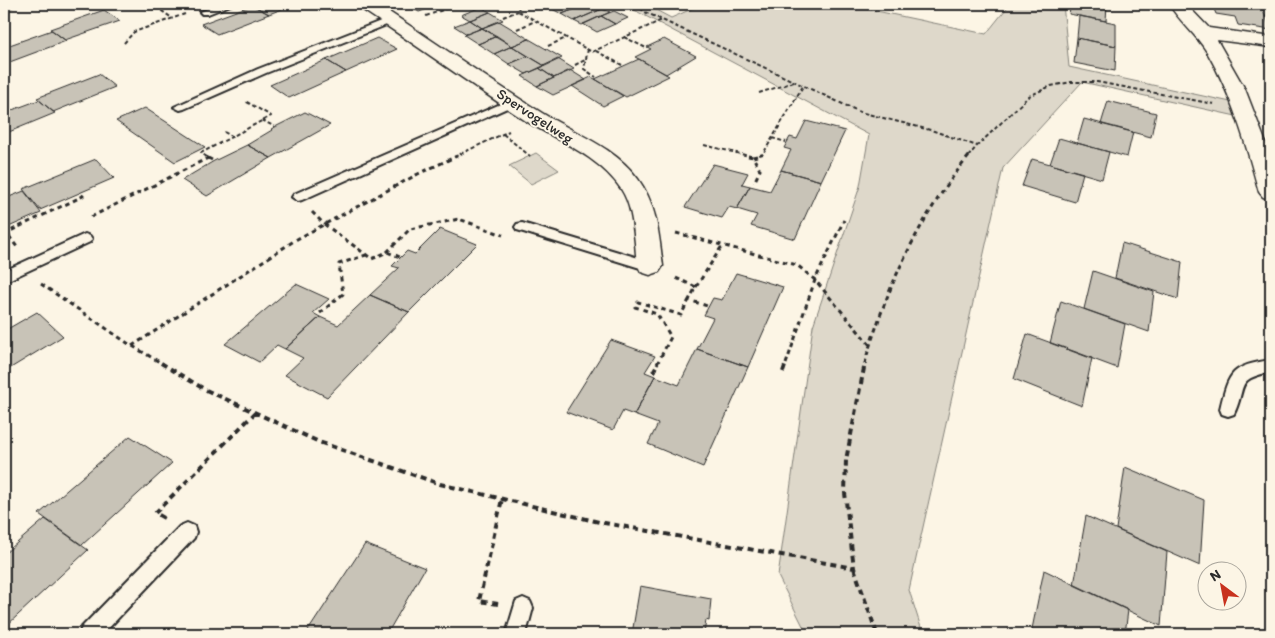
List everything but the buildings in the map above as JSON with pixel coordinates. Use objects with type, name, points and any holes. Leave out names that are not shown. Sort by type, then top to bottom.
[{"type":"street","name":"Spervogelweg","points":[[366,4],[536,118],[603,159],[618,171],[629,183],[640,202],[650,266]]},
{"type":"street","points":[[1177,4],[1203,33],[1225,70],[1244,110],[1271,192]]},
{"type":"street","points":[[1203,33],[1271,42]]},
{"type":"lane","points":[[205,12],[228,4]]},
{"type":"lane","points":[[180,107],[395,23]]},
{"type":"lane","points":[[298,198],[512,102]]},
{"type":"lane","points":[[522,227],[650,266]]},
{"type":"lane","points":[[4,277],[85,239]]},
{"type":"lane","points":[[1228,409],[1234,384],[1248,370],[1271,366]]},
{"type":"lane","points":[[89,634],[187,532]]},
{"type":"lane","points":[[516,634],[523,608]]},
{"type":"path","points":[[395,23],[459,4]]},
{"type":"path","points":[[493,4],[516,4],[519,7]]},
{"type":"path","points":[[519,7],[526,4]]},
{"type":"path","points":[[635,4],[645,12],[860,112],[934,131],[977,146]]},
{"type":"path","points":[[156,7],[173,19]]},
{"type":"path","points":[[518,11],[519,7]]},
{"type":"path","points":[[124,43],[134,32],[200,9],[205,12]]},
{"type":"path","points":[[503,17],[518,11]]},
{"type":"path","points":[[518,11],[592,52],[662,20]]},
{"type":"path","points":[[517,29],[536,21]]},
{"type":"path","points":[[624,37],[646,48]]},
{"type":"path","points":[[548,46],[566,38]]},
{"type":"path","points":[[588,49],[584,69],[596,76]]},
{"type":"path","points":[[595,50],[622,65]]},
{"type":"path","points":[[575,65],[586,59]]},
{"type":"path","points":[[759,93],[794,82]]},
{"type":"path","points":[[877,634],[854,568],[845,493],[846,460],[870,345],[891,285],[918,229],[947,183],[977,146],[1029,96],[1051,86],[1071,82],[1097,82],[1244,110]]},
{"type":"path","points":[[704,145],[753,157],[763,154],[802,86]]},
{"type":"path","points":[[214,161],[201,153],[271,116],[222,89]]},
{"type":"path","points":[[132,346],[222,286],[324,224],[418,174],[536,118]]},
{"type":"path","points":[[262,120],[275,127]]},
{"type":"path","points":[[224,132],[231,137]]},
{"type":"path","points":[[502,134],[530,156]]},
{"type":"path","points":[[772,138],[786,142]]},
{"type":"path","points":[[753,157],[760,170],[754,184]]},
{"type":"path","points":[[85,239],[89,218],[208,158]]},
{"type":"path","points":[[4,234],[83,196],[80,193]]},
{"type":"path","points":[[298,198],[324,224],[372,259],[386,252],[410,229],[459,220],[514,239],[522,227]]},
{"type":"path","points":[[783,372],[814,280],[844,220]]},
{"type":"path","points":[[645,225],[798,265],[814,280],[870,345]]},
{"type":"path","points":[[653,372],[671,338],[656,314],[635,306],[638,302],[681,316],[696,287],[722,245]]},
{"type":"path","points":[[386,252],[400,257]]},
{"type":"path","points":[[320,314],[343,294],[339,264],[367,255]]},
{"type":"path","points":[[650,266],[696,287]]},
{"type":"path","points":[[20,270],[132,346],[204,389],[319,442],[440,484],[599,522],[854,568]]},
{"type":"path","points":[[689,300],[707,306]]},
{"type":"path","points":[[187,532],[155,513],[255,412]]},
{"type":"path","points":[[502,499],[479,601],[523,608]]},
{"type":"shaded area","points":[[623,4],[652,4],[652,8],[671,18],[703,4],[843,4],[986,34],[1010,4],[1063,4],[1069,67],[1240,104],[1245,118],[1082,82],[1003,168],[909,590],[923,634],[807,634],[778,576],[813,326],[860,186],[869,135]]},
{"type":"shaded area","points":[[536,153],[559,170],[531,184],[509,166]]}]
